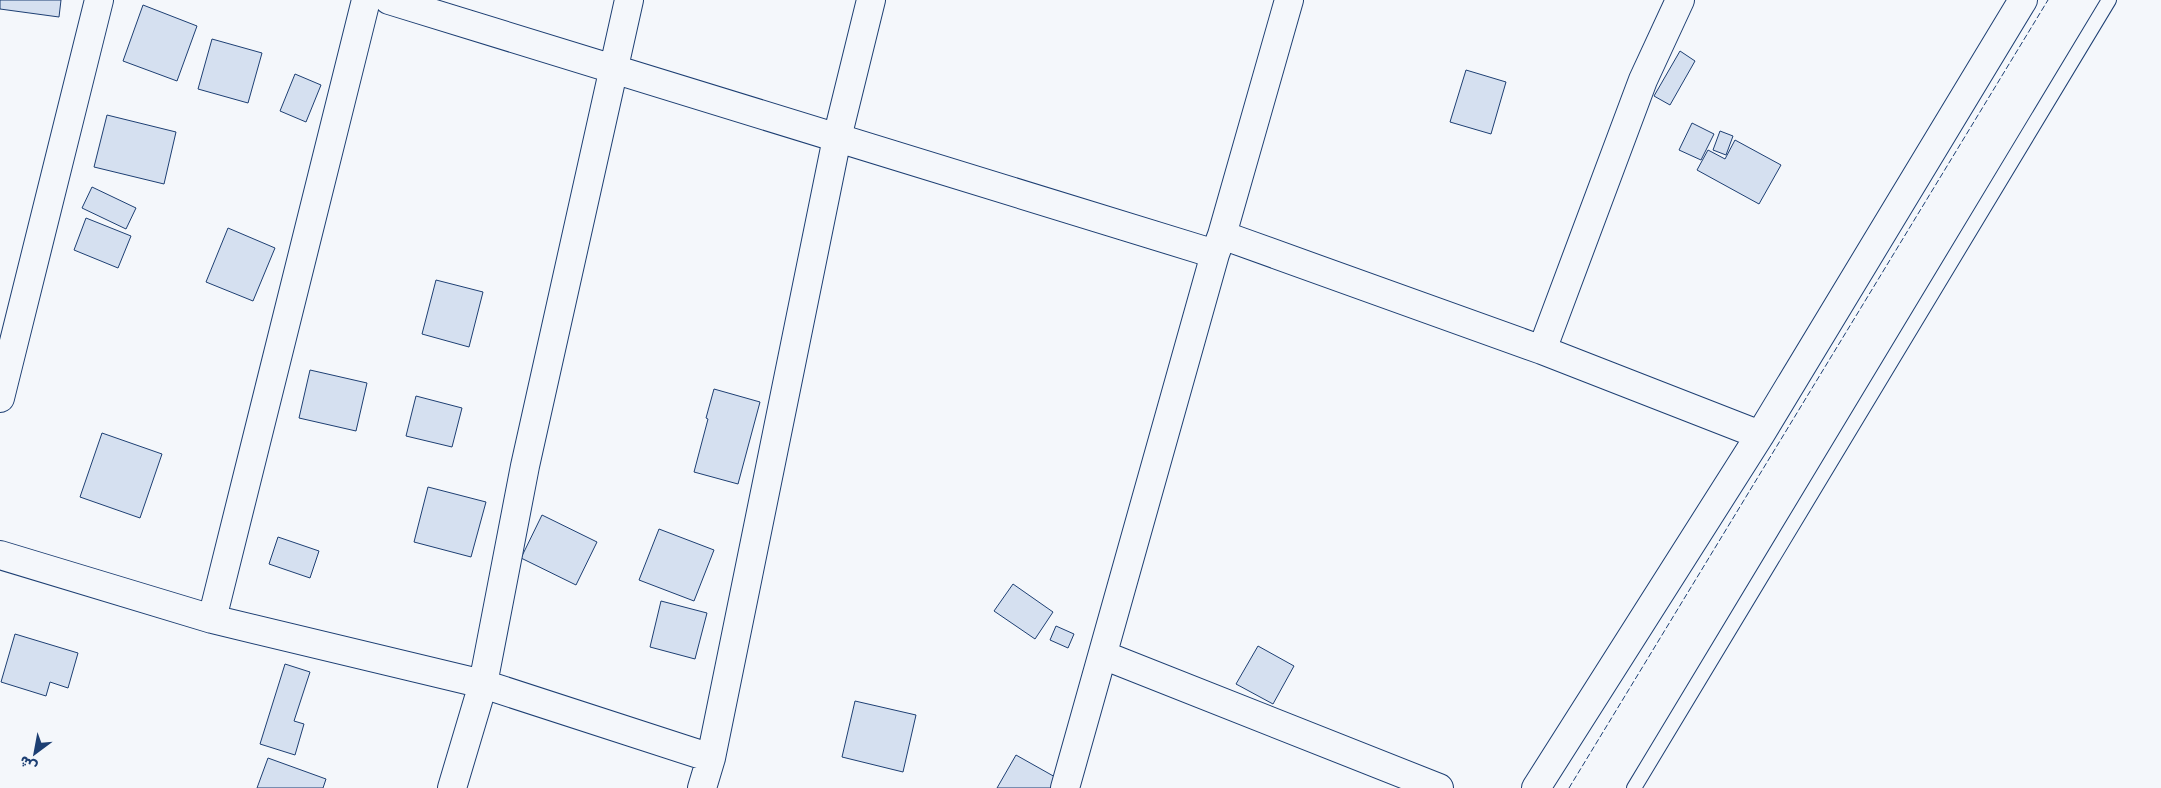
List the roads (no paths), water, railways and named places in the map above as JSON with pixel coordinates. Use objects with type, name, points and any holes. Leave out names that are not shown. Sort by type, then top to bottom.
[{"type":"street","points":[[0,398],[99,0]]},
{"type":"street","points":[[212,619],[366,0]]},
{"type":"street","points":[[389,0],[837,138],[1218,244],[1542,350],[1760,435]]},
{"type":"street","points":[[452,788],[483,684],[525,466],[628,0]]},
{"type":"street","points":[[702,788],[711,758],[837,138],[871,0]]},
{"type":"street","points":[[1065,788],[1218,244],[1289,0]]},
{"type":"street","points":[[1542,350],[1643,80],[1680,0]]},
{"type":"street","points":[[1536,788],[1760,435],[2023,0]]},
{"type":"street","points":[[0,555],[212,619],[483,684],[711,758]]},
{"type":"street","points":[[1103,655],[1439,788]]},
{"type":"lane","points":[[1634,788],[2109,0]]}]
